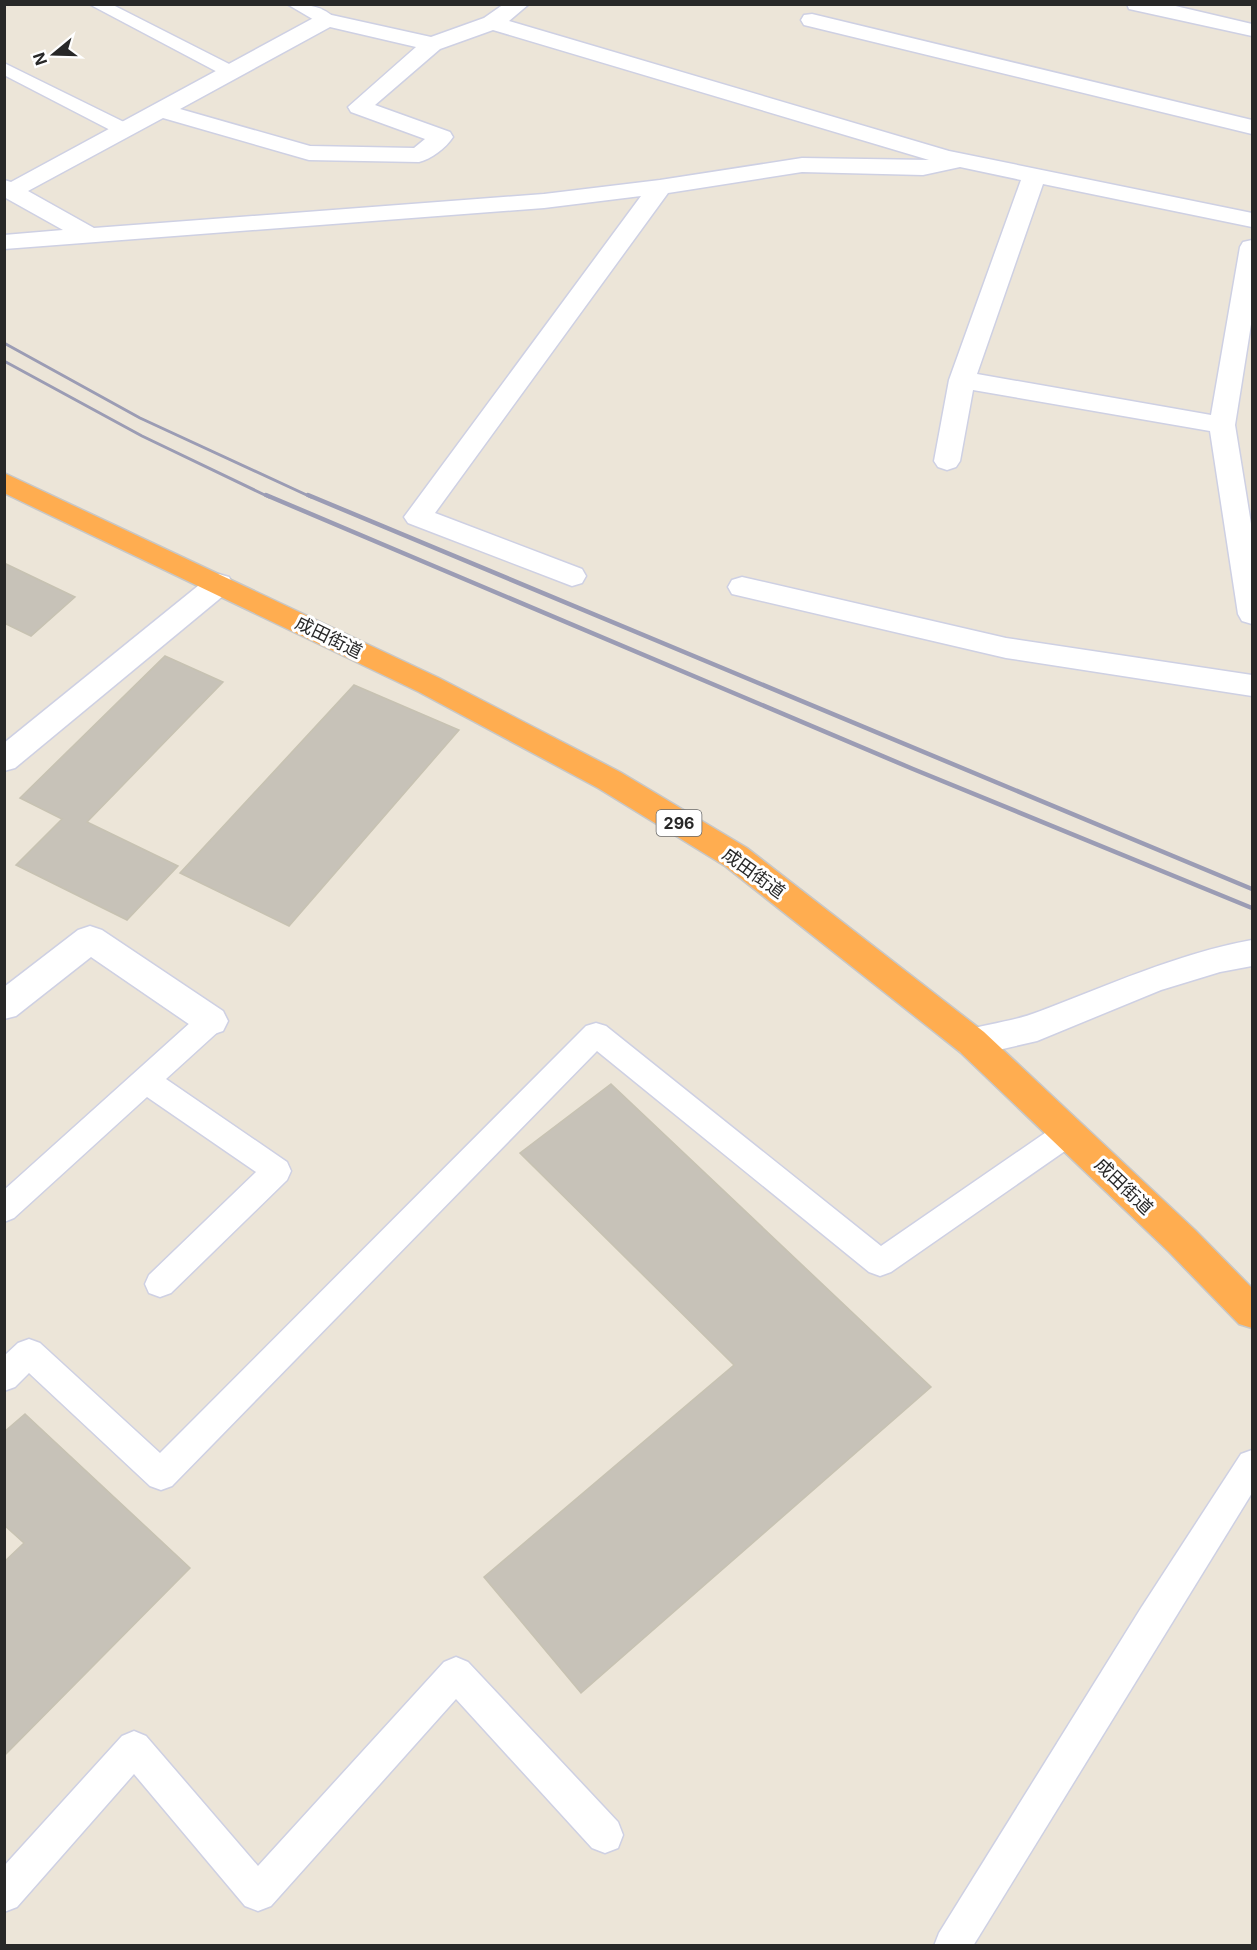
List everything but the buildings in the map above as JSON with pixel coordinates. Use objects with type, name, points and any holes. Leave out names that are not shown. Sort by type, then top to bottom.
[{"type":"highway","name":"成田街道","points":[[4,482],[439,690],[609,780],[735,857],[972,1042],[1252,1312]]},
{"type":"street","points":[[159,110],[309,153],[419,155],[442,137],[359,107],[432,44],[492,23],[519,4]]},
{"type":"street","points":[[843,4],[812,20],[1252,127]]},
{"type":"street","points":[[1137,4],[1252,30]]},
{"type":"street","points":[[8,189],[327,20],[432,44]]},
{"type":"street","points":[[492,23],[960,160],[1252,220]]},
{"type":"street","points":[[4,242],[544,201],[660,187],[802,165],[923,168],[960,160]]},
{"type":"street","points":[[947,461],[962,380],[1034,175]]},
{"type":"street","points":[[572,576],[418,517],[660,187]]},
{"type":"street","points":[[8,189],[87,234]]},
{"type":"street","points":[[1252,248],[1222,425],[1245,530],[1252,614]]},
{"type":"street","points":[[962,380],[1222,425]]},
{"type":"street","points":[[4,760],[219,584]]},
{"type":"street","points":[[742,587],[1006,648],[1252,686]]},
{"type":"street","points":[[4,1006],[90,939],[211,1021]]},
{"type":"street","points":[[972,1042],[1036,1027],[1152,980],[1220,959],[1252,953]]},
{"type":"lane","points":[[97,4],[231,72]]},
{"type":"lane","points":[[295,4],[327,20]]},
{"type":"lane","points":[[4,68],[123,129]]},
{"type":"lane","points":[[4,1209],[211,1021]]},
{"type":"lane","points":[[4,1377],[29,1353],[161,1475],[596,1034],[880,1263],[1068,1133]]},
{"type":"lane","points":[[146,1081],[277,1171],[160,1284]]},
{"type":"lane","points":[[952,1946],[1153,1620],[1252,1465]]},
{"type":"lane","points":[[4,1894],[134,1748],[258,1893],[456,1674],[605,1835]]},
{"type":"railway","points":[[4,343],[140,418],[311,497]]},
{"type":"railway","points":[[4,361],[142,436],[269,497]]},
{"type":"railway","points":[[266,495],[913,769],[1252,908]]},
{"type":"railway","points":[[308,495],[1252,889]]}]
